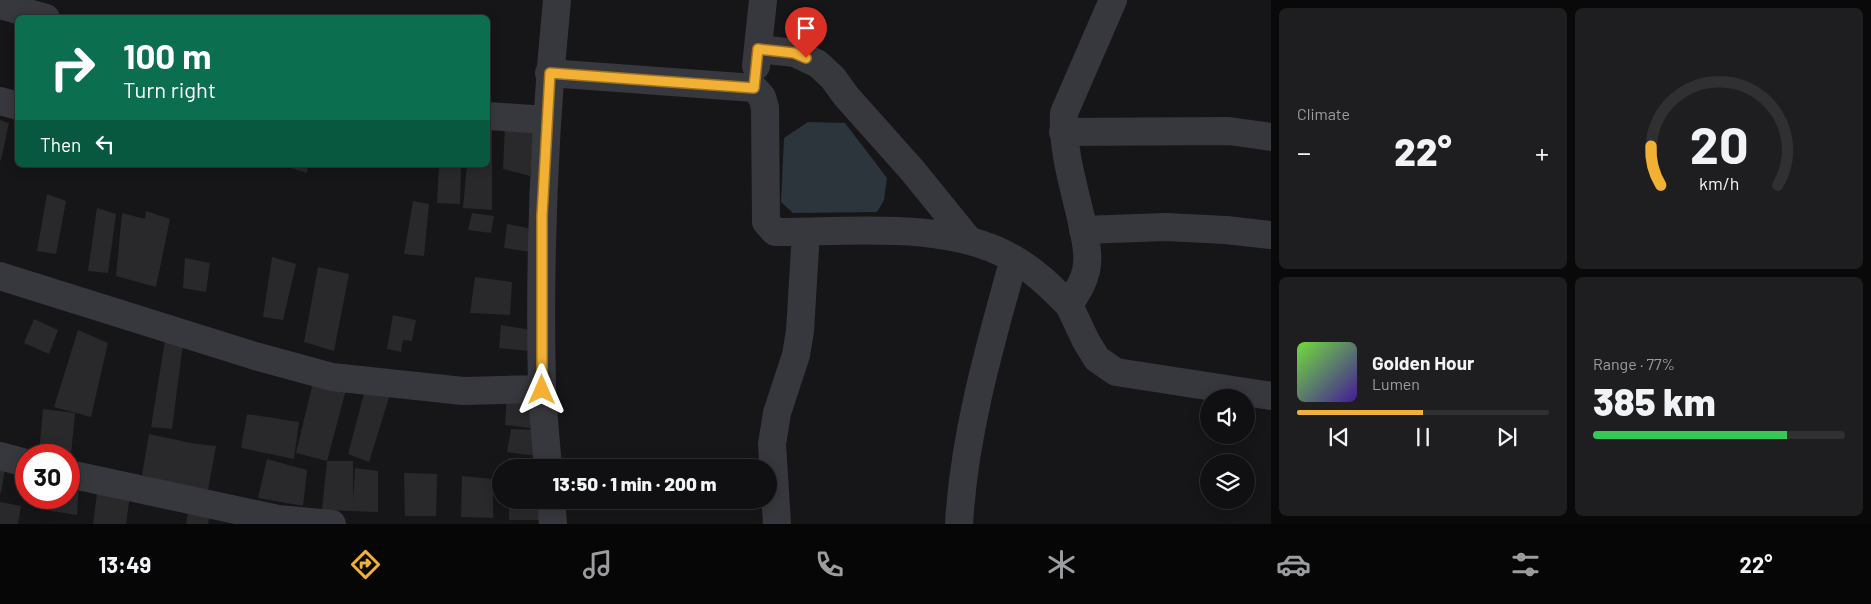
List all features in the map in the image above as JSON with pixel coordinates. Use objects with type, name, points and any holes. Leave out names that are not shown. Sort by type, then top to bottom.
[{"type":"street","points":[[547,459],[542,390],[542,216],[550,73],[557,0]]},
{"type":"street","points":[[754,88],[763,0]]},
{"type":"street","points":[[1069,305],[1082,284],[1086,269],[1087,248],[1063,132],[1064,113],[1113,0]]},
{"type":"street","points":[[0,5],[35,15]]},
{"type":"street","points":[[758,49],[794,53],[818,64],[828,73],[870,124],[912,170],[968,239]]},
{"type":"street","points":[[550,73],[754,88],[762,97],[766,108],[766,222],[775,232],[907,231],[968,239],[1014,259],[1047,283],[1069,305],[1097,359],[1116,372],[1271,396]]},
{"type":"street","points":[[0,101],[15,105]]},
{"type":"street","points":[[490,116],[547,120]]},
{"type":"street","points":[[1063,132],[1229,131],[1271,137]]},
{"type":"street","points":[[1083,230],[1166,226],[1271,235]]},
{"type":"street","points":[[777,524],[772,444],[777,414],[796,355],[800,331],[806,232]]},
{"type":"street","points":[[958,524],[980,381],[1014,259]]},
{"type":"street","points":[[0,276],[255,356],[332,377],[463,391],[542,390]]},
{"type":"street","points":[[0,456],[15,460]]},
{"type":"street","points":[[80,476],[278,519],[332,524]]},
{"type":"street","points":[[552,509],[553,524]]},
{"type":"shaded area","points":[[808,122],[845,123],[887,178],[884,200],[877,212],[793,213],[781,202],[784,138]]},
{"type":"building","points":[[0,120],[9,123],[1,160],[0,160]]},
{"type":"building","points":[[490,124],[492,124],[492,210],[463,208],[467,167],[490,167]]},
{"type":"building","points":[[505,127],[534,132],[530,176],[503,169]]},
{"type":"building","points":[[288,167],[308,167],[307,173]]},
{"type":"building","points":[[439,167],[461,167],[460,204],[437,203]]},
{"type":"building","points":[[47,194],[66,201],[56,254],[37,251]]},
{"type":"building","points":[[413,201],[429,204],[424,256],[404,254]]},
{"type":"building","points":[[97,208],[116,214],[108,273],[88,271]]},
{"type":"building","points":[[146,211],[170,219],[156,287],[116,276],[122,213],[145,219]]},
{"type":"building","points":[[472,213],[494,216],[491,233],[468,230]]},
{"type":"building","points":[[507,224],[533,229],[530,252],[504,248]]},
{"type":"building","points":[[272,257],[296,264],[283,320],[263,317]]},
{"type":"building","points":[[185,258],[210,263],[206,292],[183,288]]},
{"type":"building","points":[[318,267],[349,274],[334,351],[304,342]]},
{"type":"building","points":[[475,277],[512,282],[510,315],[470,313]]},
{"type":"building","points":[[393,315],[416,320],[412,341],[403,340],[401,352],[387,349]]},
{"type":"building","points":[[34,319],[58,330],[49,354],[24,343]]},
{"type":"building","points":[[501,325],[532,330],[529,351],[499,348]]},
{"type":"building","points":[[167,328],[184,336],[172,429],[151,427]]},
{"type":"building","points":[[78,330],[108,343],[91,417],[54,407]]},
{"type":"building","points":[[314,378],[347,386],[327,461],[296,453]]},
{"type":"building","points":[[366,386],[391,391],[369,462],[348,454]]},
{"type":"building","points":[[539,393],[539,429],[505,425],[507,395]]},
{"type":"building","points":[[43,409],[75,413],[72,444],[40,444]]},
{"type":"building","points":[[247,414],[299,422],[294,459],[241,448]]},
{"type":"building","points":[[511,429],[539,430],[536,456],[507,452]]},
{"type":"building","points":[[149,434],[216,446],[208,490],[184,487],[142,475]]},
{"type":"building","points":[[267,459],[307,470],[303,506],[258,498]]},
{"type":"building","points":[[327,461],[353,461],[353,502],[355,468],[378,471],[378,512],[322,510]]},
{"type":"building","points":[[0,467],[5,468],[1,493],[0,493]]},
{"type":"building","points":[[404,473],[437,474],[436,516],[405,516]]},
{"type":"building","points":[[462,476],[492,479],[493,518],[461,517]]},
{"type":"building","points":[[98,485],[130,495],[126,524],[93,524]]},
{"type":"building","points":[[0,502],[15,505],[15,509],[20,509],[18,524],[0,524]]},
{"type":"building","points":[[190,503],[211,508],[208,524],[186,524]]},
{"type":"building","points":[[77,509],[77,515],[46,510]]},
{"type":"building","points":[[509,509],[540,509],[540,520],[509,520]]},
{"type":"route","points":[[542,390],[542,216],[550,73],[754,88],[758,49],[794,53],[806,58]]}]
